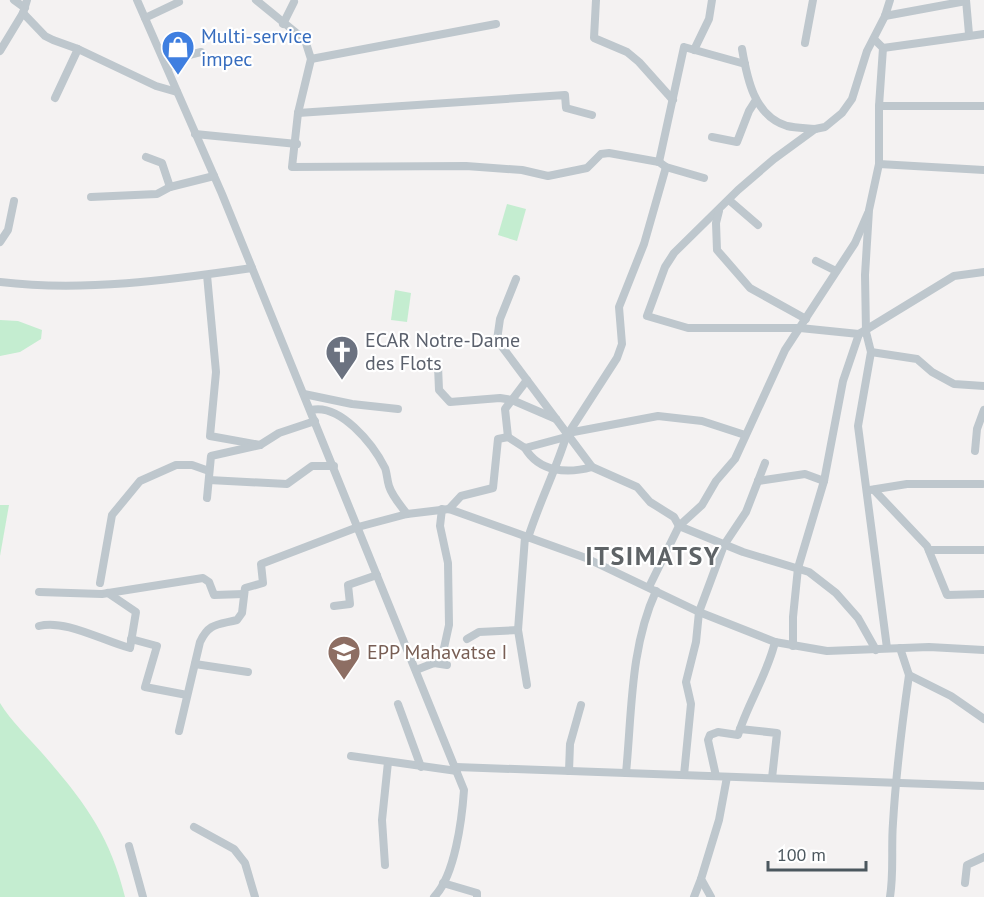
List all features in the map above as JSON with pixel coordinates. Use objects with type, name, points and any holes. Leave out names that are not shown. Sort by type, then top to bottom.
[{"type":"street","points":[[14,0],[25,7],[45,36],[156,86],[177,92]]},
{"type":"street","points":[[137,0],[214,176],[311,410],[464,790],[454,851],[443,883],[434,897]]},
{"type":"street","points":[[256,0],[305,40],[311,59],[298,112],[297,144],[292,166],[466,166],[522,170],[548,176],[587,168],[601,154],[609,153],[662,165],[704,178]]},
{"type":"street","points":[[596,0],[594,38],[627,52],[673,100]]},
{"type":"street","points":[[694,50],[709,19],[712,0]]},
{"type":"street","points":[[805,44],[813,0]]},
{"type":"street","points":[[742,49],[751,91],[756,100],[774,119],[786,126],[815,129],[825,127],[847,106],[867,51],[885,16],[890,0]]},
{"type":"street","points":[[885,16],[966,1],[969,34]]},
{"type":"street","points":[[145,18],[179,2]]},
{"type":"street","points":[[283,24],[294,2]]},
{"type":"street","points":[[0,51],[25,7]]},
{"type":"street","points":[[311,59],[496,24]]},
{"type":"street","points":[[883,48],[969,34],[984,34]]},
{"type":"street","points":[[793,646],[793,617],[798,568],[824,481],[843,381],[862,333],[869,210],[879,164],[879,106],[883,48],[874,39]]},
{"type":"street","points":[[527,686],[519,630],[527,537],[540,501],[556,470],[567,435],[618,358],[622,344],[619,307],[644,244],[662,165],[684,47],[744,64]]},
{"type":"street","points":[[55,98],[78,49]]},
{"type":"street","points":[[168,68],[189,55],[201,52]]},
{"type":"street","points":[[298,112],[565,95],[566,108],[592,115]]},
{"type":"street","points":[[712,137],[737,142],[756,100]]},
{"type":"street","points":[[879,106],[984,106]]},
{"type":"street","points":[[815,129],[774,159],[668,260],[647,316],[688,328],[800,328],[862,333],[954,276],[984,272]]},
{"type":"street","points":[[195,134],[297,144]]},
{"type":"street","points":[[146,157],[162,163],[170,187]]},
{"type":"street","points":[[879,164],[984,170]]},
{"type":"street","points":[[91,197],[157,195],[170,187],[214,176]]},
{"type":"street","points":[[729,200],[758,225]]},
{"type":"street","points":[[0,242],[8,230],[14,201]]},
{"type":"street","points":[[720,209],[716,223],[717,250],[750,288],[806,319]]},
{"type":"street","points":[[626,773],[636,658],[645,616],[653,589],[679,526],[702,505],[716,481],[735,459],[785,350],[855,243],[869,210]]},
{"type":"street","points":[[816,261],[837,271]]},
{"type":"street","points":[[0,282],[54,285],[123,283],[252,268]]},
{"type":"street","points":[[207,275],[216,372],[210,436],[260,445]]},
{"type":"street","points":[[516,279],[500,319],[497,340],[592,467],[638,487],[650,502],[674,518],[679,526],[724,545],[809,572],[836,593],[858,618],[876,650]]},
{"type":"street","points":[[862,333],[871,352],[858,417],[870,490],[887,648]]},
{"type":"street","points":[[871,352],[917,359],[932,372],[954,384],[984,386]]},
{"type":"street","points":[[438,366],[439,390],[450,402],[468,402],[484,398],[512,400],[559,420]]},
{"type":"street","points":[[508,437],[504,415],[527,380]]},
{"type":"street","points":[[304,394],[372,407],[398,409]]},
{"type":"street","points":[[311,410],[318,408],[334,413],[355,426],[385,468],[389,488],[406,514]]},
{"type":"street","points":[[975,451],[977,429],[984,410]]},
{"type":"street","points":[[525,448],[567,435],[658,416],[702,421],[745,435]]},
{"type":"street","points":[[207,498],[211,456],[260,445],[279,433],[315,421]]},
{"type":"street","points":[[434,663],[444,648],[449,625],[448,563],[440,526],[446,509],[461,496],[493,488],[498,439],[508,437],[525,448],[538,464],[556,470],[576,471],[592,467]]},
{"type":"street","points":[[684,775],[691,705],[686,682],[696,642],[699,612],[724,545],[746,512],[765,463]]},
{"type":"street","points":[[100,583],[112,515],[140,481],[176,465],[192,465],[209,475],[287,484],[312,466],[334,466]]},
{"type":"street","points":[[758,481],[805,474],[824,481]]},
{"type":"street","points":[[870,490],[907,483],[982,484]]},
{"type":"street","points":[[870,490],[929,549],[947,595],[984,594]]},
{"type":"street","points":[[179,731],[195,664],[206,630],[209,627],[237,620],[242,613],[245,588],[263,583],[261,564],[358,527],[406,514],[446,509],[586,558],[699,612],[776,642],[827,651],[887,648],[984,650]]},
{"type":"street","points":[[929,549],[984,550]]},
{"type":"street","points":[[334,606],[350,604],[348,585],[377,575]]},
{"type":"street","points":[[39,592],[108,593],[203,578],[210,582],[214,595],[244,594]]},
{"type":"street","points":[[39,626],[50,623],[65,626],[105,642],[130,648],[136,612],[108,593]]},
{"type":"street","points":[[467,639],[479,632],[519,630]]},
{"type":"street","points":[[131,639],[157,646],[145,687],[187,695]]},
{"type":"street","points":[[717,776],[708,740],[710,735],[718,732],[738,735],[770,664],[776,642]]},
{"type":"street","points":[[890,897],[894,871],[892,826],[909,675],[900,648]]},
{"type":"street","points":[[416,670],[434,663],[447,665]]},
{"type":"street","points":[[195,664],[248,672]]},
{"type":"street","points":[[909,675],[956,699],[984,719]]},
{"type":"street","points":[[398,704],[421,767]]},
{"type":"street","points":[[569,771],[570,744],[582,705]]},
{"type":"street","points":[[740,729],[777,733],[772,778]]},
{"type":"street","points":[[351,756],[421,767],[457,769],[984,786]]},
{"type":"street","points":[[385,865],[382,820],[388,762]]},
{"type":"street","points":[[694,897],[719,820],[727,777]]},
{"type":"street","points":[[194,827],[234,849],[245,863],[255,897]]},
{"type":"street","points":[[129,846],[143,897]]},
{"type":"street","points":[[965,883],[967,865],[984,857]]},
{"type":"street","points":[[701,879],[711,897]]},
{"type":"street","points":[[443,883],[477,894],[477,897]]},
{"type":"green space","points":[[507,204],[526,209],[517,241],[498,235]]},
{"type":"green space","points":[[395,290],[411,293],[407,322],[391,320]]},
{"type":"green space","points":[[0,320],[18,321],[42,330],[41,339],[20,352],[0,356]]},
{"type":"green space","points":[[0,505],[9,505],[0,556]]},
{"type":"green space","points":[[0,703],[14,723],[70,787],[93,819],[111,855],[125,897],[0,897]]},
{"type":"place","name":"Multi-service impec","points":[[178,76]]},
{"type":"place","name":"ECAR Notre-Dame des Flots","points":[[342,381]]},
{"type":"place","name":"EPP Mahavatse I","points":[[344,681]]},
{"type":"district","name":"ITSIMATSY","points":[[653,556]]}]
